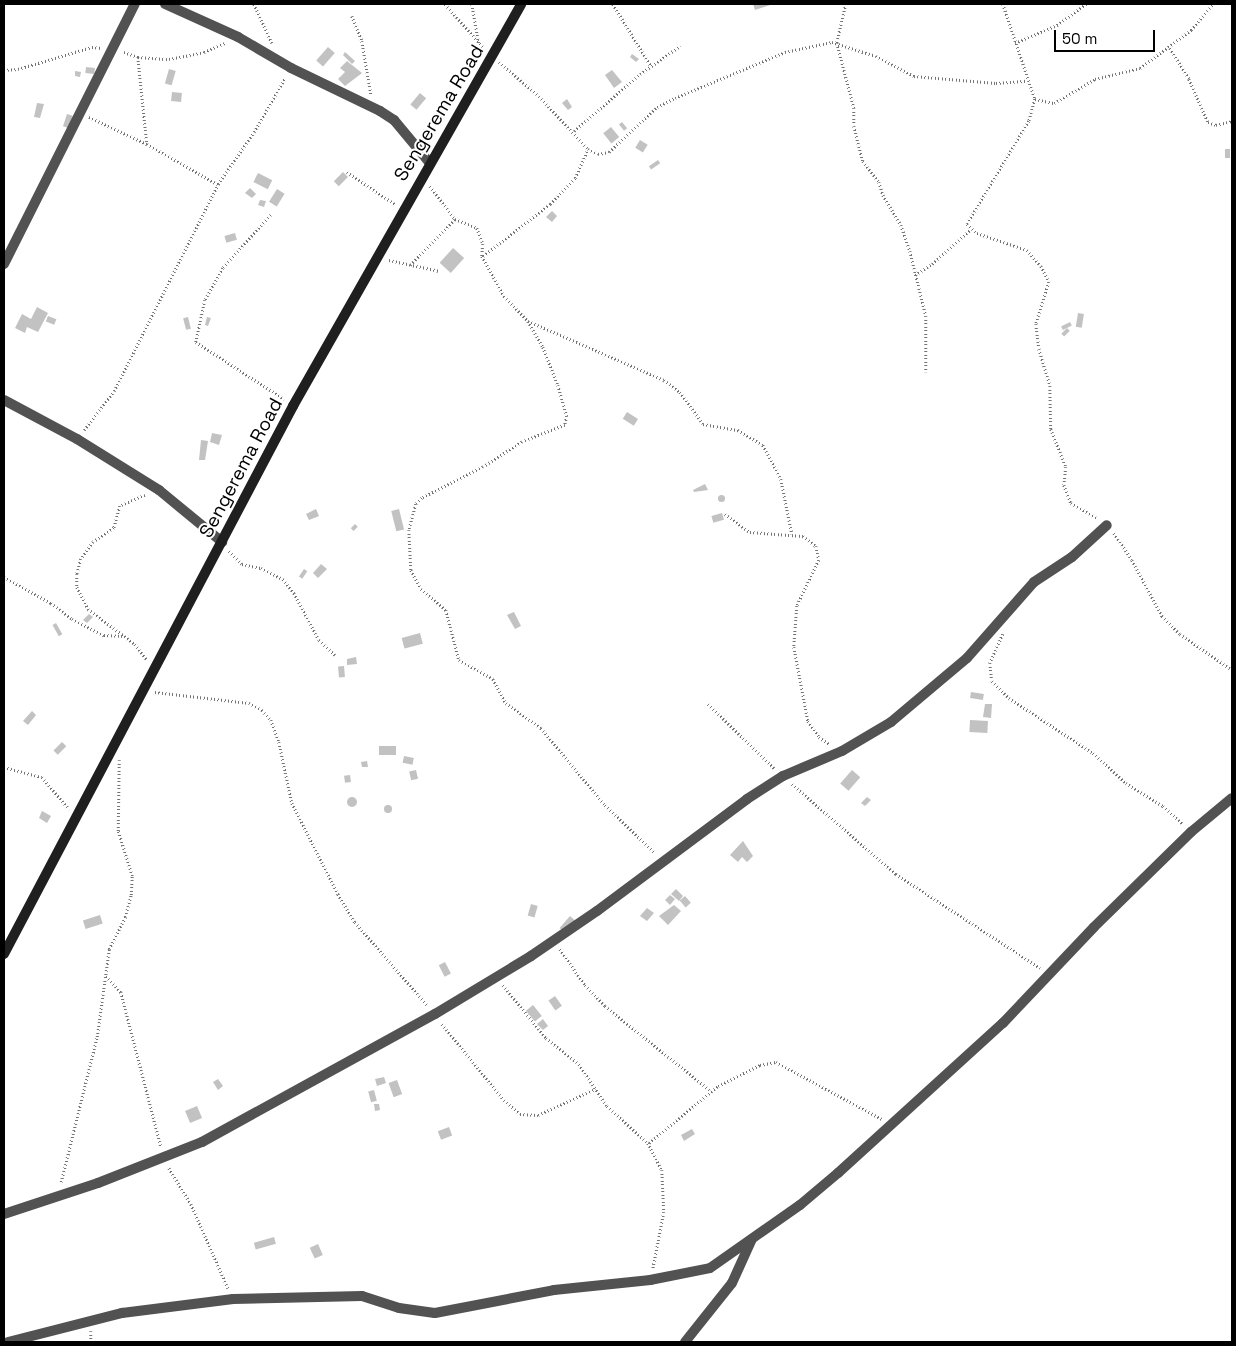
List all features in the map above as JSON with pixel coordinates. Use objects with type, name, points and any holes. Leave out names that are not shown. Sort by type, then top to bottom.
[{"type":"main road","name":"Sengerema Road","points":[[4,954],[117,742],[153,667],[222,542],[293,406],[429,162],[493,56],[521,4]]},
{"type":"street","points":[[4,264],[135,4]]},
{"type":"street","points":[[165,4],[238,37],[290,68],[371,106],[394,120],[429,162]]},
{"type":"street","points":[[4,400],[78,439],[159,490],[222,542]]},
{"type":"street","points":[[4,1214],[59,1197],[202,1142],[435,1014],[554,940],[663,860],[783,776],[842,751],[890,722],[940,683],[1005,616],[1034,582],[1072,557],[1107,525]]},
{"type":"street","points":[[8,1342],[122,1313],[233,1299],[362,1296],[399,1308],[435,1313],[554,1290],[650,1280],[710,1268],[800,1205],[1003,1023],[1048,973],[1191,832],[1232,798]]},
{"type":"street","points":[[685,1342],[732,1284],[752,1240]]},
{"type":"path","points":[[254,4],[281,61]]},
{"type":"path","points":[[446,4],[480,44],[574,131],[588,149],[598,154],[610,152],[657,107],[696,88],[785,52],[837,43],[876,56],[914,76],[996,83],[1027,81]]},
{"type":"path","points":[[472,4],[479,28],[480,44]]},
{"type":"path","points":[[613,4],[651,66]]},
{"type":"path","points":[[846,4],[837,43],[863,161],[873,171],[883,195],[901,225],[926,316],[926,372]]},
{"type":"path","points":[[1002,4],[1035,100],[1030,120],[971,214],[967,224],[970,230],[1027,250],[1041,266],[1049,282],[1036,324],[1039,349],[1050,386],[1051,429],[1066,467],[1064,485],[1071,502],[1107,525],[1132,560],[1162,616],[1180,634],[1232,670]]},
{"type":"path","points":[[1015,43],[1057,25],[1086,4]]},
{"type":"path","points":[[1035,100],[1054,103],[1095,80],[1140,68],[1170,48],[1201,21],[1213,4]]},
{"type":"path","points":[[352,16],[368,69],[371,106]]},
{"type":"path","points":[[4,70],[18,70],[92,48],[114,48],[138,56],[170,59],[204,52],[238,37]]},
{"type":"path","points":[[574,131],[651,66],[680,46]]},
{"type":"path","points":[[1170,48],[1189,79],[1208,122],[1216,125],[1232,121]]},
{"type":"path","points":[[138,56],[147,144]]},
{"type":"path","points":[[78,439],[114,392],[218,184],[254,132],[290,68]]},
{"type":"path","points":[[81,114],[147,144],[218,184]]},
{"type":"path","points":[[482,256],[550,204],[575,178],[588,149]]},
{"type":"path","points":[[347,172],[403,209]]},
{"type":"path","points":[[422,176],[455,219],[477,228],[484,244],[482,256],[504,296],[528,321],[543,347],[567,416],[565,425],[522,442],[483,467],[422,498],[416,504],[409,530],[411,570],[421,589],[446,610],[459,660],[493,680],[506,702],[541,728],[605,805],[663,860]]},
{"type":"path","points":[[271,215],[235,252],[218,276],[205,300],[196,342],[263,382],[293,406]]},
{"type":"path","points":[[410,265],[455,219]]},
{"type":"path","points":[[914,275],[932,264],[970,230]]},
{"type":"path","points":[[376,256],[440,271]]},
{"type":"path","points":[[528,321],[664,380],[680,392],[703,424],[752,436],[763,445],[781,479],[792,534]]},
{"type":"path","points":[[153,667],[125,637],[88,608],[77,587],[77,574],[81,559],[94,542],[114,528],[120,506],[159,490]]},
{"type":"path","points":[[725,514],[750,532],[762,535],[792,534],[811,540],[819,553],[817,569],[797,606],[794,631],[804,710],[819,737],[842,751]]},
{"type":"path","points":[[222,542],[237,561],[261,568],[282,579],[294,593],[319,640],[335,655]]},
{"type":"path","points":[[4,577],[51,603],[72,619],[104,634],[125,637]]},
{"type":"path","points":[[1005,616],[1003,638],[990,663],[992,681],[1009,698],[1093,753],[1126,783],[1163,806],[1191,832]]},
{"type":"path","points":[[141,691],[249,703],[262,710],[271,720],[279,742],[292,803],[338,894],[355,922],[435,1014],[504,1100],[520,1114],[538,1115],[595,1089]]},
{"type":"path","points":[[708,704],[783,776],[896,874],[1006,942],[1048,973]]},
{"type":"path","points":[[59,1197],[65,1162],[85,1096],[112,939],[125,917],[131,895],[132,876],[118,831],[121,779],[117,742]]},
{"type":"path","points":[[4,767],[42,777],[76,820]]},
{"type":"path","points":[[554,940],[585,985],[605,1006],[711,1091]]},
{"type":"path","points":[[106,976],[121,992],[164,1158],[191,1204],[233,1299]]},
{"type":"path","points":[[496,976],[546,1038],[578,1064],[607,1106],[648,1143],[662,1170],[664,1212],[650,1280]]},
{"type":"path","points":[[648,1143],[711,1091],[736,1076],[776,1062],[890,1124]]},
{"type":"building","points":[[753,4],[773,4],[755,10]]},
{"type":"building","points":[[328,47],[335,53],[323,66],[316,61]]},
{"type":"building","points":[[345,52],[355,61],[352,64],[343,55]]},
{"type":"building","points":[[632,54],[639,59],[636,62],[630,57]]},
{"type":"building","points":[[347,61],[362,73],[345,86],[338,79],[345,72],[340,68]]},
{"type":"building","points":[[86,67],[95,68],[94,74],[85,73]]},
{"type":"building","points":[[169,69],[176,71],[172,85],[165,83]]},
{"type":"building","points":[[612,70],[622,82],[614,88],[605,75]]},
{"type":"building","points":[[75,71],[81,72],[80,77],[75,76]]},
{"type":"building","points":[[172,92],[182,93],[181,102],[171,101]]},
{"type":"building","points":[[420,93],[426,98],[416,110],[410,104]]},
{"type":"building","points":[[567,99],[572,107],[568,110],[562,103]]},
{"type":"building","points":[[37,103],[44,104],[40,118],[34,117]]},
{"type":"building","points":[[67,114],[73,116],[69,128],[63,126]]},
{"type":"building","points":[[622,122],[627,128],[624,131],[619,125]]},
{"type":"building","points":[[611,127],[619,137],[611,143],[603,133]]},
{"type":"building","points":[[640,140],[648,145],[643,152],[635,148]]},
{"type":"building","points":[[1225,149],[1230,149],[1230,158],[1225,158]]},
{"type":"building","points":[[658,160],[660,163],[651,169],[649,166]]},
{"type":"building","points":[[343,172],[348,177],[339,186],[334,181]]},
{"type":"building","points":[[258,173],[272,180],[268,189],[253,182]]},
{"type":"building","points":[[250,188],[256,194],[252,198],[245,193]]},
{"type":"building","points":[[277,189],[285,194],[277,206],[269,202]]},
{"type":"building","points":[[260,200],[266,201],[264,207],[258,205]]},
{"type":"building","points":[[552,211],[557,216],[552,222],[546,217]]},
{"type":"building","points":[[235,233],[237,240],[226,243],[224,236]]},
{"type":"building","points":[[453,248],[464,258],[451,273],[440,263]]},
{"type":"building","points":[[37,307],[48,313],[38,332],[27,327],[25,333],[15,328],[22,314],[31,319]]},
{"type":"building","points":[[1078,313],[1084,314],[1082,328],[1076,327]]},
{"type":"building","points":[[48,316],[56,319],[54,325],[46,322]]},
{"type":"building","points":[[188,317],[191,329],[186,330],[183,318]]},
{"type":"building","points":[[207,317],[211,318],[208,326],[205,325]]},
{"type":"building","points":[[1070,322],[1072,326],[1063,330],[1061,327]]},
{"type":"building","points":[[1067,328],[1070,331],[1064,336],[1061,334]]},
{"type":"building","points":[[627,412],[638,419],[634,426],[623,419]]},
{"type":"building","points":[[212,433],[222,435],[219,445],[210,442]]},
{"type":"building","points":[[201,440],[208,441],[205,460],[199,460]]},
{"type":"building","points":[[705,484],[708,490],[694,492],[693,490]]},
{"type":"building","points":[[721,494],[725,498],[721,502],[717,498]]},
{"type":"building","points":[[316,509],[319,516],[309,520],[306,514]]},
{"type":"building","points":[[399,509],[404,529],[396,531],[391,511]]},
{"type":"building","points":[[722,513],[724,520],[713,523],[711,516]]},
{"type":"building","points":[[355,524],[358,527],[354,531],[351,528]]},
{"type":"building","points":[[321,564],[327,569],[318,578],[313,573]]},
{"type":"building","points":[[304,569],[307,571],[302,579],[299,576]]},
{"type":"building","points":[[514,612],[521,626],[515,629],[507,615]]},
{"type":"building","points":[[89,614],[93,617],[87,623],[83,620]]},
{"type":"building","points":[[56,623],[62,634],[59,636],[53,625]]},
{"type":"building","points":[[420,633],[423,644],[404,649],[402,638]]},
{"type":"building","points":[[356,657],[357,664],[347,665],[347,659]]},
{"type":"building","points":[[344,666],[345,677],[339,677],[338,667]]},
{"type":"building","points":[[971,692],[984,694],[983,700],[970,698]]},
{"type":"building","points":[[985,704],[992,704],[991,718],[983,717]]},
{"type":"building","points":[[32,711],[36,715],[28,725],[23,721]]},
{"type":"building","points":[[970,720],[988,721],[987,733],[969,732]]},
{"type":"building","points":[[62,742],[66,746],[58,755],[54,750]]},
{"type":"building","points":[[379,746],[396,746],[396,755],[379,755]]},
{"type":"building","points":[[404,756],[414,758],[412,765],[403,763]]},
{"type":"building","points":[[367,761],[368,767],[362,767],[361,762]]},
{"type":"building","points":[[416,770],[418,779],[411,780],[409,772]]},
{"type":"building","points":[[852,770],[860,777],[848,791],[840,784]]},
{"type":"building","points":[[350,775],[351,782],[345,783],[344,776]]},
{"type":"building","points":[[350,797],[354,797],[357,802],[354,807],[350,807],[347,804],[347,800]]},
{"type":"building","points":[[867,797],[871,800],[865,806],[861,803]]},
{"type":"building","points":[[388,805],[392,809],[388,813],[384,809]]},
{"type":"building","points":[[42,811],[51,816],[47,823],[39,818]]},
{"type":"building","points":[[743,841],[753,856],[747,862],[742,857],[738,862],[730,855]]},
{"type":"building","points":[[676,889],[683,896],[679,901],[671,894]]},
{"type":"building","points":[[670,895],[675,899],[670,905],[665,900]]},
{"type":"building","points":[[685,896],[691,903],[686,907],[680,901]]},
{"type":"building","points":[[531,904],[538,906],[534,917],[528,916]]},
{"type":"building","points":[[674,905],[681,911],[668,925],[659,916]]},
{"type":"building","points":[[647,908],[654,913],[647,921],[640,916]]},
{"type":"building","points":[[100,915],[103,924],[86,929],[83,921]]},
{"type":"building","points":[[570,916],[577,922],[566,934],[560,928]]},
{"type":"building","points":[[445,962],[451,974],[445,977],[439,965]]},
{"type":"building","points":[[555,996],[562,1006],[555,1010],[548,1001]]},
{"type":"building","points":[[533,1005],[542,1016],[535,1022],[526,1011]]},
{"type":"building","points":[[543,1019],[548,1026],[543,1030],[537,1024]]},
{"type":"building","points":[[384,1077],[386,1083],[377,1086],[375,1079]]},
{"type":"building","points":[[218,1079],[223,1086],[218,1090],[213,1082]]},
{"type":"building","points":[[397,1080],[402,1094],[394,1097],[389,1083]]},
{"type":"building","points":[[374,1090],[377,1101],[371,1102],[368,1092]]},
{"type":"building","points":[[374,1104],[379,1104],[380,1110],[375,1111]]},
{"type":"building","points":[[197,1106],[202,1118],[190,1123],[185,1111]]},
{"type":"building","points":[[449,1127],[452,1135],[441,1140],[438,1131]]},
{"type":"building","points":[[692,1129],[695,1134],[684,1141],[681,1135]]},
{"type":"building","points":[[274,1237],[276,1244],[256,1250],[254,1243]]},
{"type":"building","points":[[318,1244],[323,1255],[315,1259],[310,1248]]}]
